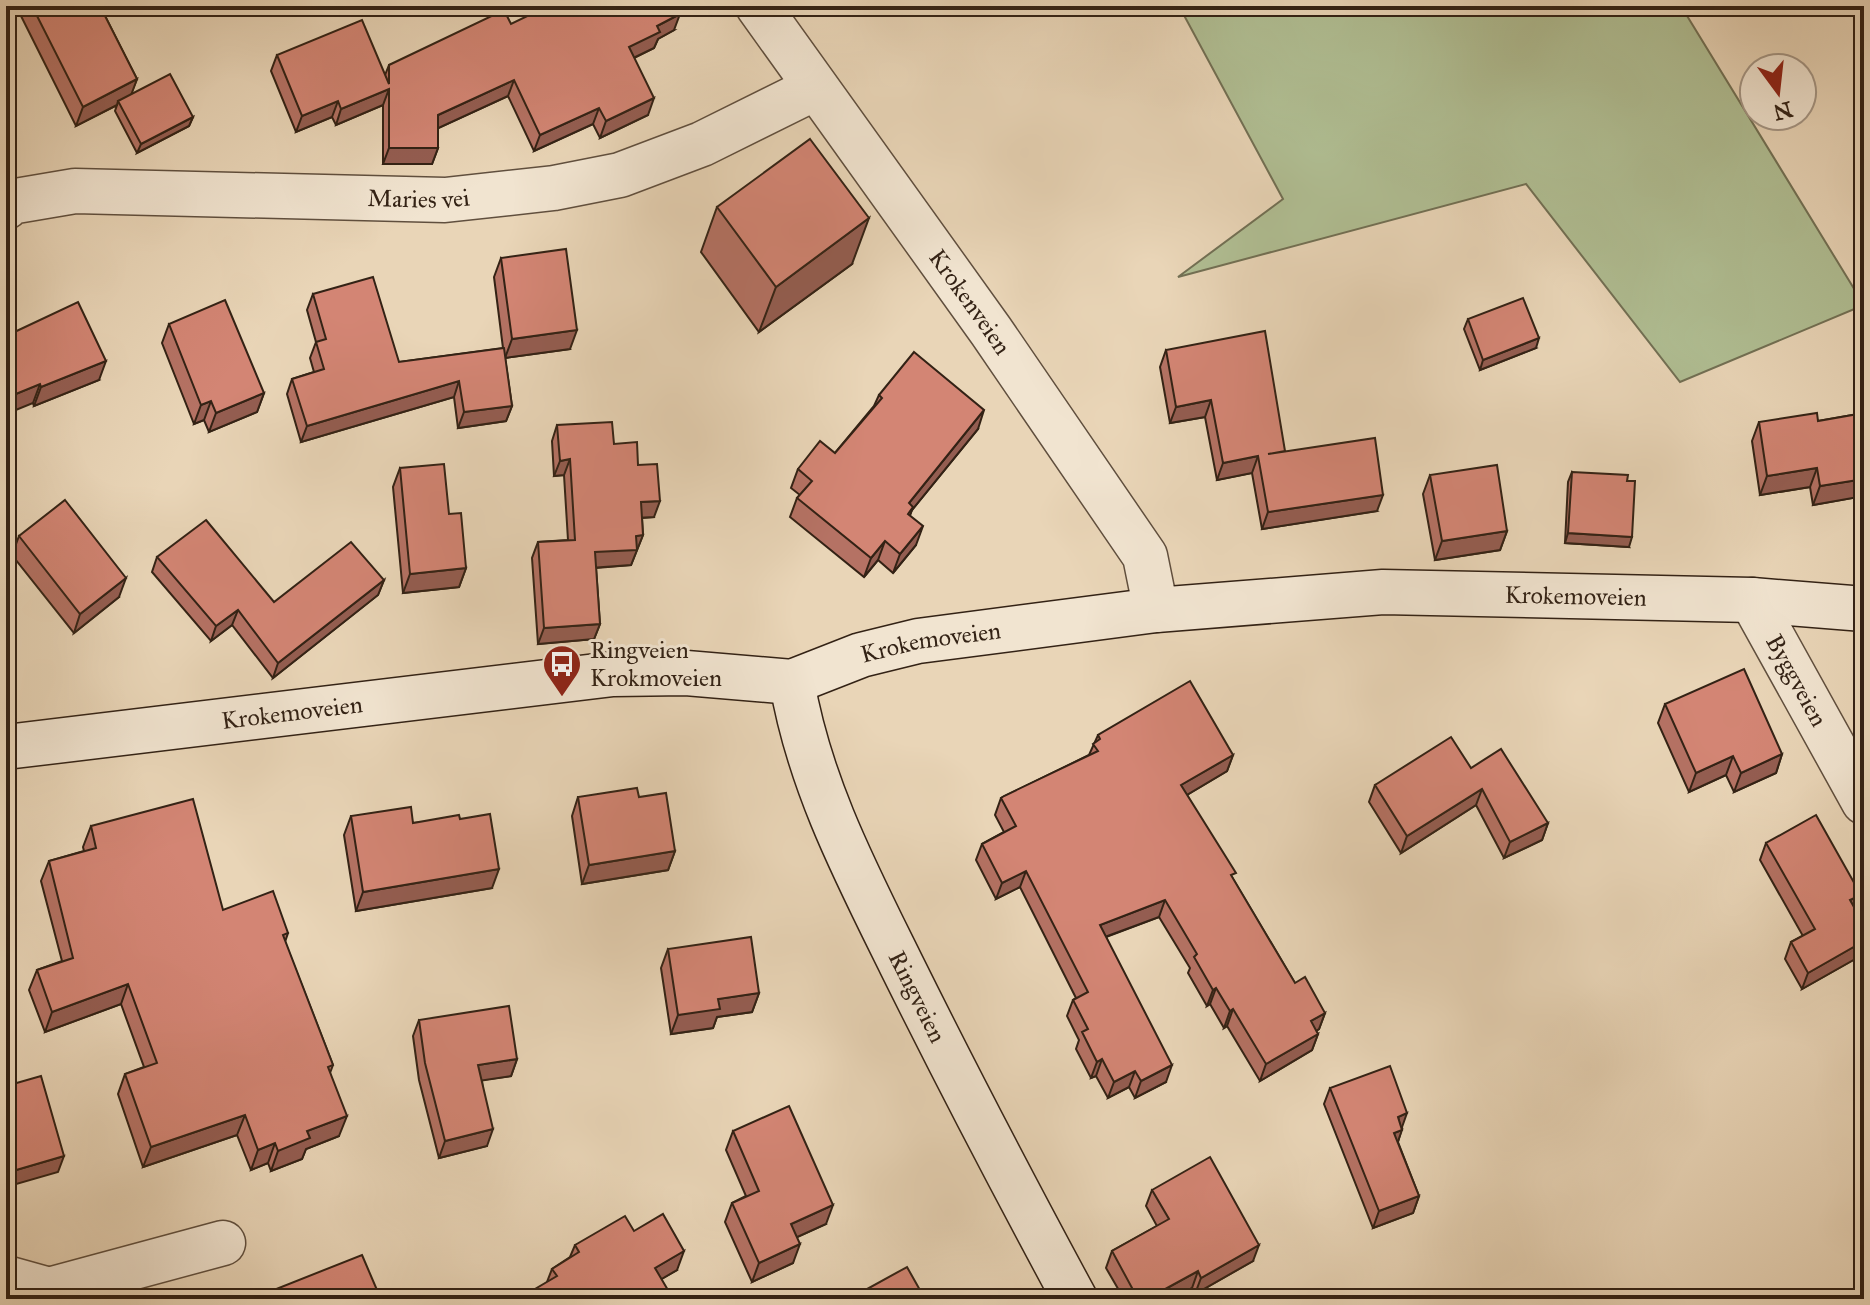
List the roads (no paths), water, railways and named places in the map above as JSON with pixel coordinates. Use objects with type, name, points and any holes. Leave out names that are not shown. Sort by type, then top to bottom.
[{"type":"main road","name":"Krokenveien","points":[[758,6],[991,331],[1145,556],[1156,610]]},
{"type":"main road","name":"Maries vei","points":[[7,201],[75,191],[445,200],[554,188],[620,175],[702,144],[815,88]]},
{"type":"main road","name":"Krokemoveien","points":[[6,747],[613,674],[686,673],[792,682],[861,655],[918,641],[1156,610],[1383,592],[1752,600],[1864,609]]},
{"type":"main road","name":"Byggveien","points":[[1752,600],[1864,802]]},
{"type":"main road","name":"Ringveien","points":[[792,682],[800,730],[828,810],[852,864],[970,1103],[1075,1299]]},
{"type":"main road","points":[[6,1278],[57,1294],[223,1243]]},
{"type":"place","name":"Ringveien Krokmoveien","points":[[562,698]]}]
